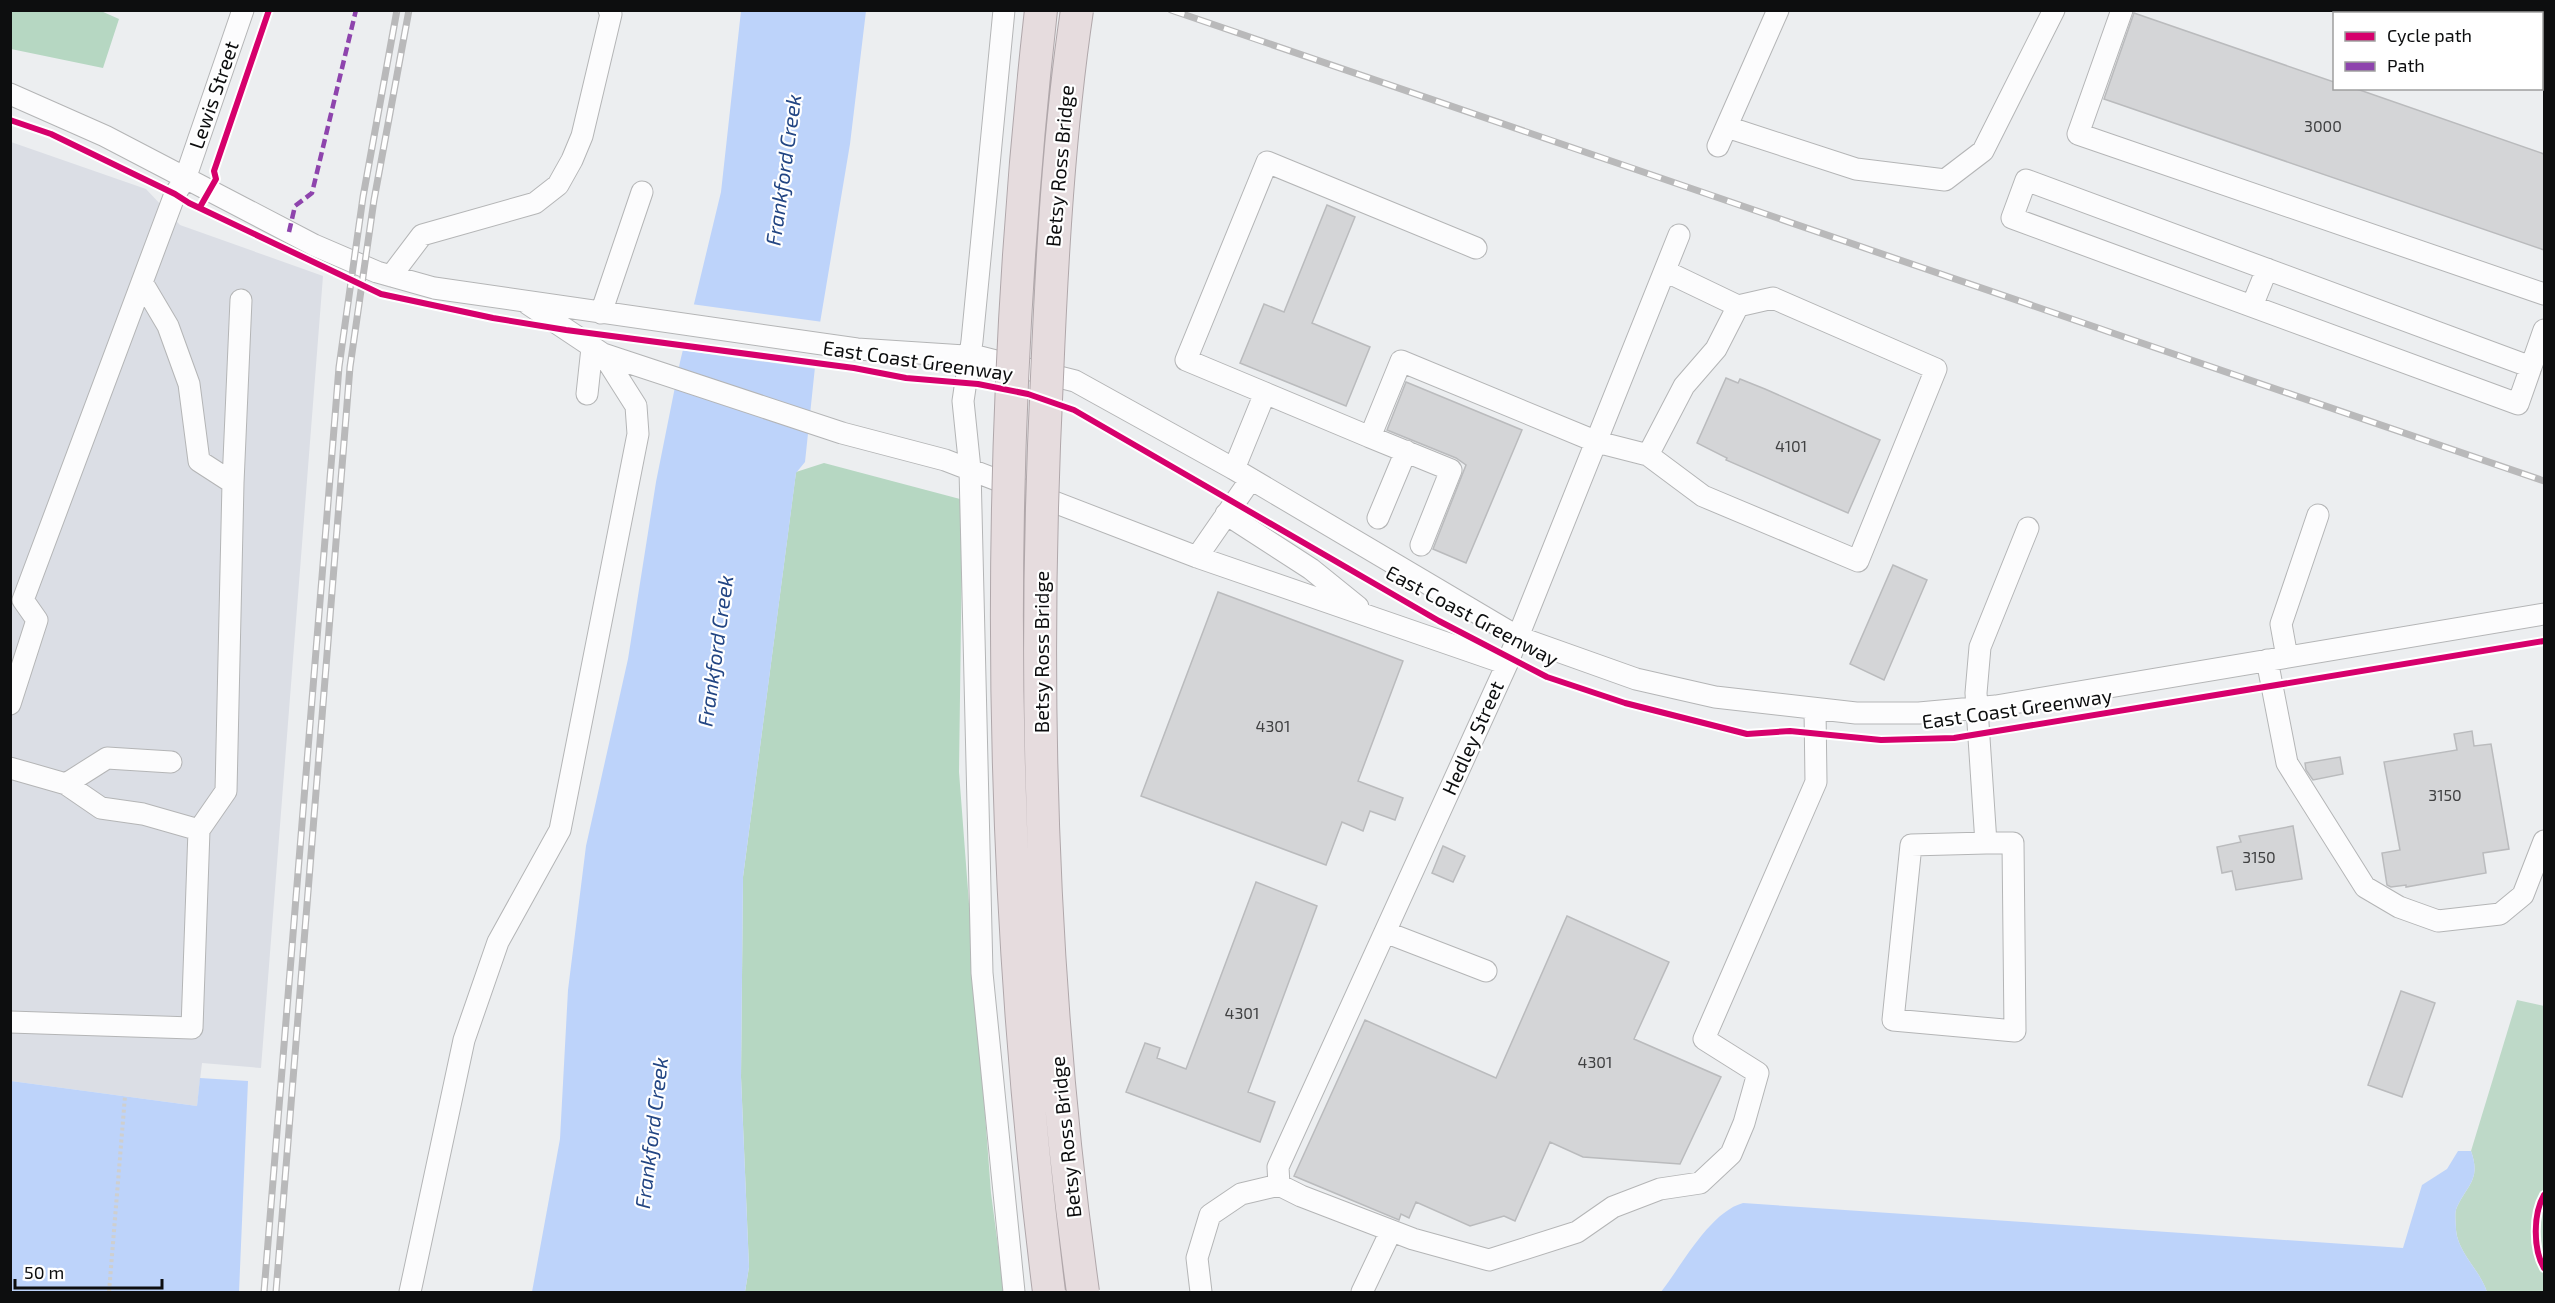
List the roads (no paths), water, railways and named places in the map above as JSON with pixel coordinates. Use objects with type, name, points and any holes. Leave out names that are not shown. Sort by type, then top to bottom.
[{"type":"highway","name":"Betsy Ross Bridge","points":[[1041,10],[1027,144],[1012,358],[1007,501],[1007,660],[1009,803],[1018,970],[1032,1149],[1049,1293]]},
{"type":"highway","name":"Betsy Ross Bridge","points":[[1077,10],[1067,79],[1051,284],[1042,502],[1041,641],[1043,784],[1053,998],[1083,1293]]},
{"type":"street","name":"Lewis Street","points":[[10,704],[38,620],[23,600],[175,194],[185,179],[243,10]]},
{"type":"street","points":[[391,276],[422,235],[535,203],[558,185],[582,136],[611,14],[609,10]]},
{"type":"street","points":[[1004,10],[970,357],[963,400],[970,469],[982,973],[1014,1293]]},
{"type":"street","points":[[1778,10],[1723,137],[1856,169],[1945,180],[1983,151],[2054,10]]},
{"type":"street","points":[[2122,10],[2078,134],[2544,294]]},
{"type":"street","points":[[10,94],[105,136],[314,245],[377,272],[434,288],[857,349],[970,357],[1075,381],[1242,474],[1518,637],[1636,679],[1715,697],[1856,713],[1919,713],[1978,707],[2544,614]]},
{"type":"street","points":[[1421,545],[1452,470],[1186,360],[1267,162],[1476,248]]},
{"type":"street","points":[[2531,367],[2026,180],[2012,218],[2518,404],[2531,367],[2544,330]]},
{"type":"street","points":[[601,313],[642,192]]},
{"type":"street","name":"Hedley Street","points":[[1279,1176],[1385,932],[1507,664],[1679,235]]},
{"type":"street","points":[[2252,306],[2267,269]]},
{"type":"street","points":[[1370,437],[1401,361],[1597,442],[1648,455],[1703,496],[1858,561],[1936,369],[1773,298],[1738,306],[1665,271]]},
{"type":"street","points":[[142,282],[168,326],[189,384],[199,460],[233,483]]},
{"type":"street","points":[[10,1022],[192,1028],[199,830],[226,790],[233,483],[241,300]]},
{"type":"street","points":[[523,301],[598,351],[842,433],[945,460],[1197,557],[1507,664]]},
{"type":"street","points":[[1648,455],[1684,386],[1716,349],[1738,306]]},
{"type":"street","points":[[587,394],[598,351]]},
{"type":"street","points":[[410,1293],[464,1040],[498,942],[560,831],[638,434],[636,406],[598,351]]},
{"type":"street","points":[[1197,557],[1227,514],[1242,474],[1265,393]]},
{"type":"street","points":[[1378,518],[1406,451]]},
{"type":"street","points":[[1227,514],[1311,569],[1370,616]]},
{"type":"street","points":[[2318,515],[2281,624],[2277,659],[2287,763],[2365,887],[2398,907],[2438,921],[2500,914],[2523,895],[2544,841]]},
{"type":"street","points":[[1986,843],[1978,707],[1980,647],[2028,528]]},
{"type":"street","points":[[1201,1293],[1197,1258],[1210,1215],[1241,1194],[1279,1176],[1391,1231],[1489,1260],[1577,1232],[1613,1207],[1660,1189],[1701,1183],[1731,1154],[1744,1123],[1758,1073],[1704,1039],[1816,782],[1815,709]]},
{"type":"street","points":[[66,784],[107,758],[171,762]]},
{"type":"street","points":[[10,768],[66,784],[100,808],[143,814],[199,830]]},
{"type":"street","points":[[1986,843],[2013,843],[2015,1031],[1893,1020],[1911,845],[1986,843]]},
{"type":"street","points":[[1385,932],[1486,971]]},
{"type":"street","points":[[1362,1293],[1391,1231]]},
{"type":"water","name":"Frankford Creek","points":[[741,11],[866,11],[850,144],[819,329],[805,462],[796,473],[743,877],[741,1077],[749,1267],[745,1292],[532,1292],[560,1139],[568,990],[586,846],[628,659],[656,482],[680,362],[721,192]]},
{"type":"water","points":[[200,1078],[248,1081],[239,1292],[11,1292],[11,1081],[197,1106]]},
{"type":"water","points":[[2458,1151],[2471,1151],[2475,1168],[2472,1181],[2456,1209],[2456,1230],[2465,1254],[2487,1292],[1661,1292],[1708,1228],[1731,1208],[1743,1203],[2403,1248],[2422,1185],[2447,1169]]},
{"type":"railway","points":[[264,1292],[339,367],[363,197],[397,10]]},
{"type":"railway","points":[[276,1292],[350,367],[374,200],[409,10]]},
{"type":"railway","points":[[1171,10],[2544,481]]}]
